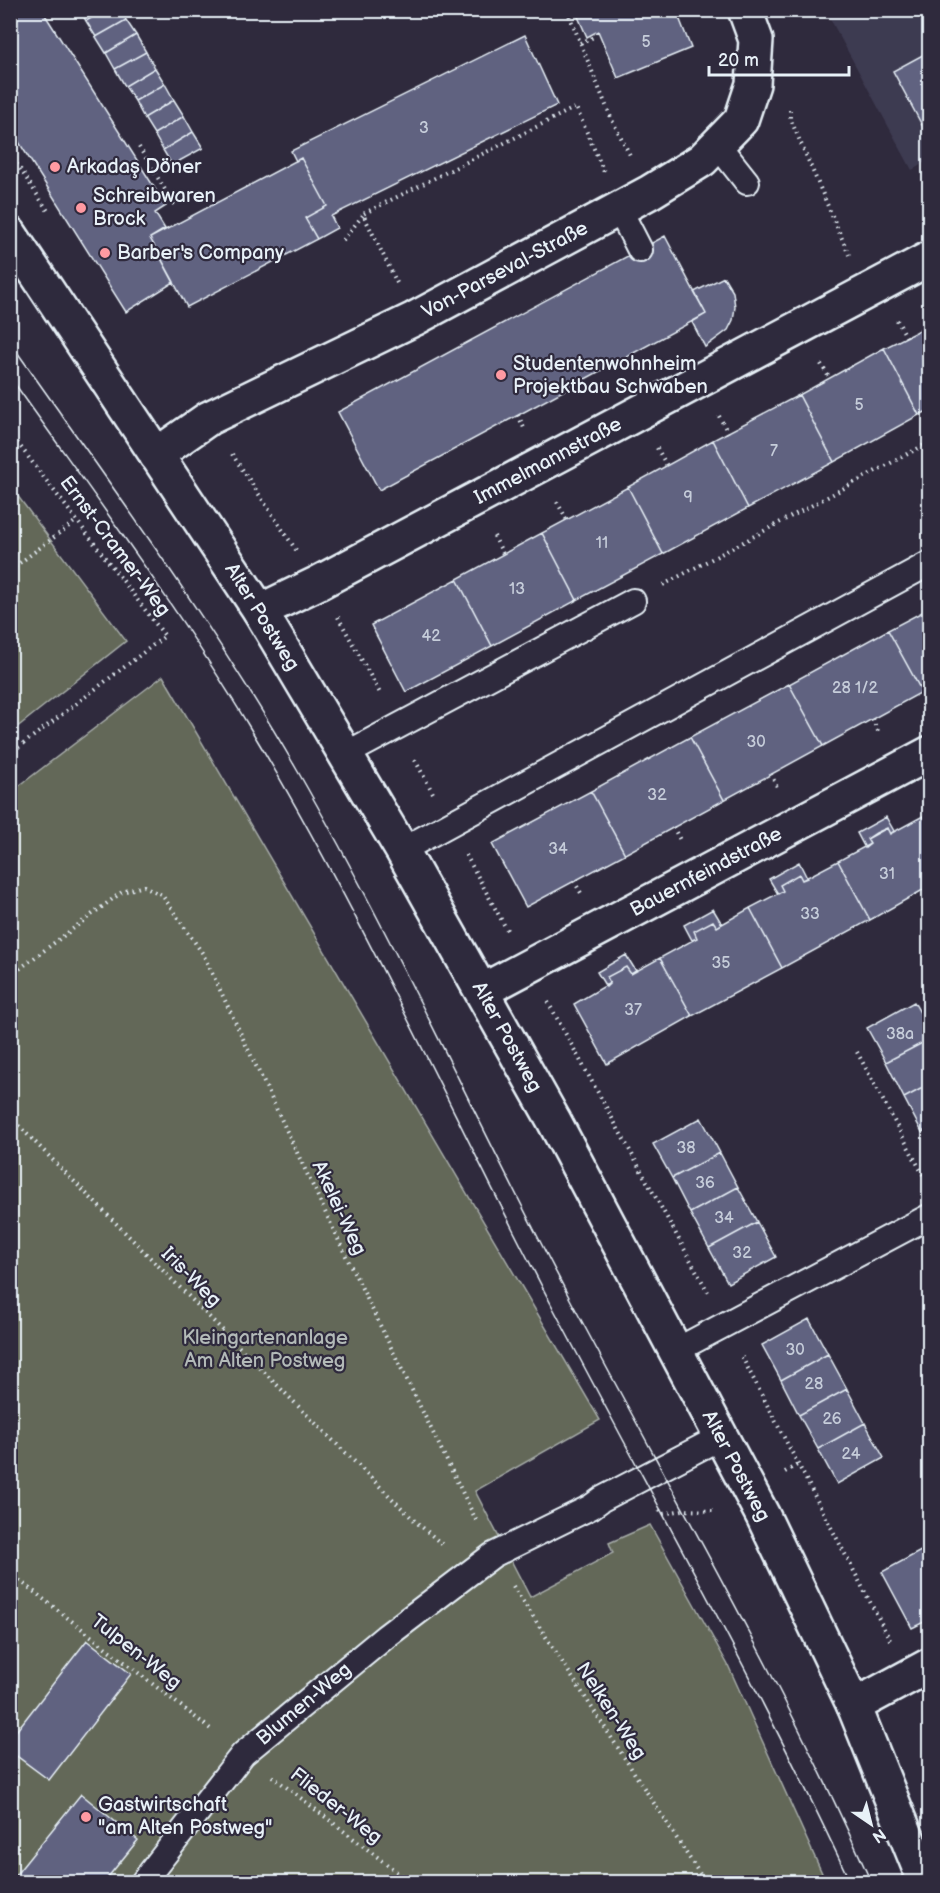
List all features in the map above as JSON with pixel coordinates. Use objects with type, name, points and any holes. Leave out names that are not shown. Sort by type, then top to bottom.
[{"type":"street","name":"Von-Parseval-Straße","points":[[156,455],[209,418],[414,319],[650,192],[702,159],[741,120],[753,84],[756,40],[745,10]]},
{"type":"street","name":"Alter Postweg","points":[[10,234],[260,611],[346,754],[482,991],[553,1119],[751,1492],[854,1706],[925,1882]]},
{"type":"street","name":"Immelmannstraße","points":[[260,611],[318,583],[930,258]]},
{"type":"street","name":"Bauernfeindstraße","points":[[482,991],[930,753]]},
{"type":"street","points":[[854,1706],[919,1671]]},
{"type":"lane","points":[[717,144],[747,182]]},
{"type":"lane","points":[[619,208],[640,250]]},
{"type":"lane","points":[[402,850],[930,563]]},
{"type":"lane","points":[[346,754],[399,728],[633,601]]},
{"type":"lane","points":[[675,1351],[930,1216]]},
{"type":"lane","name":"Blumen-Weg","points":[[143,1882],[243,1754],[385,1637],[493,1555],[591,1507],[602,1499],[721,1437]]},
{"type":"path","points":[[567,10],[612,120],[650,192]]},
{"type":"path","points":[[580,43],[594,37]]},
{"type":"path","points":[[343,240],[363,214],[576,107],[619,208]]},
{"type":"path","points":[[791,107],[790,118],[866,292]]},
{"type":"path","points":[[139,147],[175,206]]},
{"type":"path","points":[[363,214],[414,319]]},
{"type":"path","points":[[209,418],[318,583],[350,637],[449,825],[919,1671],[930,1729]]},
{"type":"path","name":"Ernst-Cramer-Weg","points":[[10,433],[165,636],[10,754]]},
{"type":"path","points":[[633,601],[930,441]]},
{"type":"path","points":[[10,570],[76,520]]},
{"type":"path","name":"Akelei-Weg","points":[[10,976],[122,892],[144,886],[162,896],[203,954],[346,1256],[493,1555]]},
{"type":"path","points":[[857,1052],[930,1186]]},
{"type":"path","name":"Iris-Weg","points":[[10,1117],[415,1521],[456,1555],[493,1555]]},
{"type":"path","name":"Nelken-Weg","points":[[493,1555],[705,1882]]},
{"type":"path","name":"Tulpen-Weg","points":[[10,1573],[243,1754]]},
{"type":"path","name":"Flieder-Weg","points":[[243,1754],[410,1882]]},
{"type":"shaded area","points":[[826,11],[929,11],[929,160],[912,170]]},
{"type":"green space","points":[[11,487],[126,641],[11,732]]},
{"type":"green space","name":"Kleingartenanlage Am Alten Postweg","points":[[163,676],[600,1420],[475,1491],[530,1597],[613,1553],[609,1543],[650,1525],[728,1665],[826,1882],[11,1882],[11,792]]},
{"type":"building","points":[[23,10],[42,10],[166,206],[155,213],[165,229],[150,238],[174,282],[126,312],[10,128],[10,18]]},
{"type":"building","points":[[80,10],[105,10],[86,21]]},
{"type":"building","points":[[105,10],[121,10],[126,20],[96,37],[86,21]]},
{"type":"building","points":[[579,10],[676,10],[691,48],[618,78],[598,31],[587,37],[576,12]]},
{"type":"building","points":[[126,20],[136,35],[106,53],[96,37]]},
{"type":"building","points":[[136,35],[146,52],[115,69],[106,53]]},
{"type":"building","points":[[525,35],[557,105],[331,216],[337,228],[317,239],[305,218],[327,206],[301,158],[296,161],[291,151]]},
{"type":"building","points":[[930,51],[930,140],[893,71]]},
{"type":"building","points":[[146,52],[155,68],[125,86],[115,69]]},
{"type":"building","points":[[155,68],[165,84],[135,101],[125,86]]},
{"type":"building","points":[[165,84],[174,100],[144,118],[135,101]]},
{"type":"building","points":[[174,100],[184,116],[154,134],[144,118]]},
{"type":"building","points":[[184,116],[193,132],[163,150],[154,134]]},
{"type":"building","points":[[193,132],[203,148],[172,165],[163,150]]},
{"type":"building","points":[[301,158],[327,206],[305,218],[317,239],[187,307],[150,238]]},
{"type":"building","name":"Studentenwohnheim Projektbau Schwaben","points":[[665,236],[706,314],[379,490],[338,412]]},
{"type":"building","points":[[724,277],[733,292],[735,307],[733,320],[728,330],[705,347],[692,322],[706,314],[694,292]]},
{"type":"building","points":[[930,325],[930,410],[919,415],[884,348]]},
{"type":"building","points":[[884,348],[919,415],[834,462],[799,395]]},
{"type":"building","points":[[799,395],[834,462],[748,508],[713,440]]},
{"type":"building","points":[[713,440],[748,508],[663,554],[628,487]]},
{"type":"building","points":[[628,487],[663,554],[577,600],[542,533]]},
{"type":"building","points":[[542,533],[577,600],[492,646],[457,579]]},
{"type":"building","points":[[457,579],[492,646],[406,692],[371,625]]},
{"type":"building","points":[[930,608],[930,688],[922,692],[888,630]]},
{"type":"building","points":[[888,630],[922,692],[823,746],[789,684]]},
{"type":"building","points":[[789,684],[823,746],[724,800],[690,737]]},
{"type":"building","points":[[690,737],[724,800],[625,854],[591,791]]},
{"type":"building","points":[[591,791],[625,854],[526,907],[492,844]]},
{"type":"building","points":[[923,816],[930,828],[930,886],[870,920],[838,861],[870,844],[867,839],[876,833],[887,828],[890,834]]},
{"type":"building","points":[[886,817],[894,831],[890,834],[887,828],[867,839],[870,844],[865,848],[857,833]]},
{"type":"building","points":[[838,861],[870,920],[782,968],[750,908],[783,891],[780,885],[799,874],[802,880]]},
{"type":"building","points":[[799,862],[807,878],[802,880],[799,874],[780,885],[783,891],[778,894],[769,879]]},
{"type":"building","points":[[750,908],[782,968],[692,1016],[660,958],[697,938],[694,931],[713,921],[717,927]]},
{"type":"building","points":[[713,909],[722,924],[717,927],[713,921],[694,931],[697,938],[692,940],[684,925]]},
{"type":"building","points":[[626,955],[636,971],[631,974],[626,967],[607,977],[610,983],[606,987],[597,972]]},
{"type":"building","points":[[660,958],[692,1016],[607,1064],[574,1004],[610,983],[607,977],[626,967],[631,974]]},
{"type":"building","points":[[914,1002],[930,1030],[930,1039],[886,1062],[867,1028]]},
{"type":"building","points":[[930,1039],[930,1084],[904,1098],[886,1062]]},
{"type":"building","points":[[930,1084],[930,1128],[922,1132],[904,1098]]},
{"type":"building","points":[[701,1118],[720,1153],[672,1178],[653,1144]]},
{"type":"building","points":[[720,1153],[738,1187],[690,1213],[672,1178]]},
{"type":"building","points":[[738,1187],[757,1222],[709,1248],[690,1213]]},
{"type":"building","points":[[757,1222],[776,1257],[728,1283],[709,1248]]},
{"type":"building","points":[[809,1319],[828,1354],[781,1380],[762,1345]]},
{"type":"building","points":[[828,1354],[847,1389],[799,1415],[781,1380]]},
{"type":"building","points":[[847,1389],[865,1423],[818,1449],[799,1415]]},
{"type":"building","points":[[865,1423],[884,1458],[837,1484],[818,1449]]},
{"type":"building","points":[[930,1546],[930,1619],[912,1628],[882,1572]]},
{"type":"building","points":[[87,1640],[131,1674],[49,1780],[10,1751],[10,1739]]},
{"type":"building","name":"Gastwirtschaft \"am Alten Postweg\"","points":[[81,1794],[138,1840],[104,1882],[10,1882]]},
{"type":"tram line","points":[[10,342],[195,606],[297,770],[368,900],[570,1299],[764,1661],[837,1807],[871,1882]]},
{"type":"tram line","points":[[10,377],[193,638],[291,798],[368,941],[551,1304],[742,1663],[850,1882]]},
{"type":"place","name":"Arkadaş Döner","points":[[55,167]]},
{"type":"place","name":"Schreibwaren Brock","points":[[81,208]]},
{"type":"place","name":"Barber's Company","points":[[105,253]]},
{"type":"place","name":"Studentenwohnheim Projektbau Schwaben","points":[[501,375]]},
{"type":"place","name":"Gastwirtschaft \"am Alten Postweg\"","points":[[86,1817]]}]
